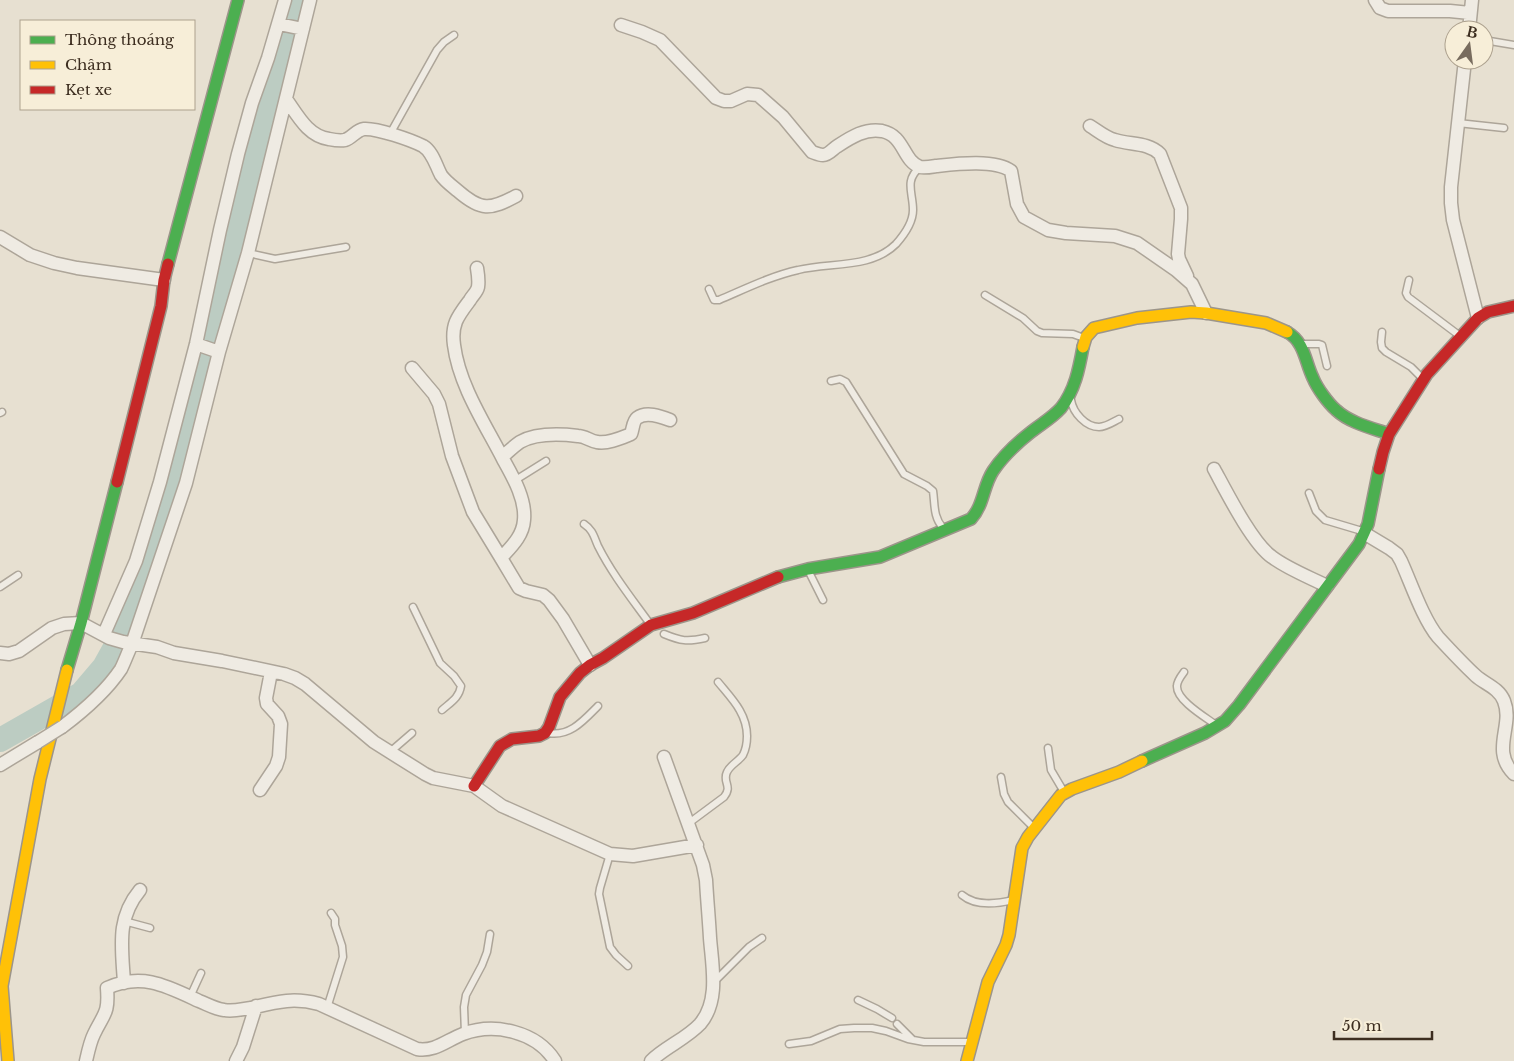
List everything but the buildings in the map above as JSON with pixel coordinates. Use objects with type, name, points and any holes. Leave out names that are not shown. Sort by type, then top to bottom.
[{"type":"street","points":[[8,1061],[2,986],[40,779],[58,722],[61,690],[81,623],[161,306],[164,280],[238,0]]},
{"type":"street","points":[[106,636],[136,562],[160,482],[198,345],[220,230],[238,154],[252,103],[281,24],[285,0]]},
{"type":"street","points":[[0,765],[38,742],[58,722],[77,716],[112,681],[121,668],[128,643],[186,484],[217,351],[248,253],[286,100],[301,29],[310,0]]},
{"type":"street","points":[[1375,0],[1380,8],[1388,11],[1450,11],[1471,6],[1469,20]]},
{"type":"street","points":[[281,24],[301,29]]},
{"type":"street","points":[[621,25],[660,40],[716,98],[732,101],[747,94],[758,95],[782,117],[812,152],[822,156],[853,136],[869,130],[893,135],[900,142],[910,159],[920,168],[977,164],[998,165],[1011,171],[1017,204],[1024,216],[1048,230],[1115,236],[1137,243],[1176,270],[1192,284]]},
{"type":"street","points":[[1464,70],[1451,204],[1453,220],[1478,318]]},
{"type":"street","points":[[286,100],[313,134],[321,138],[346,140],[361,130],[366,129],[382,131],[427,149],[442,176],[466,198],[477,205],[487,207],[498,205],[516,196]]},
{"type":"street","points":[[1090,126],[1113,140],[1146,146],[1160,154],[1181,208],[1179,259],[1206,313]]},
{"type":"street","points":[[0,237],[30,255],[54,263],[164,280]]},
{"type":"street","points":[[477,268],[478,287],[454,322],[452,332],[454,347],[465,386],[521,498],[524,519],[522,530],[501,558]]},
{"type":"street","points":[[967,1061],[988,982],[1009,935],[1022,848],[1028,837],[1054,802],[1064,793],[1119,772],[1206,733],[1225,721],[1239,705],[1365,532],[1383,452],[1389,434],[1423,380],[1478,318],[1488,312],[1514,306]]},
{"type":"street","points":[[474,786],[500,746],[505,742],[545,733],[560,697],[590,665],[654,627],[693,613],[778,577],[808,569],[880,557],[971,520],[977,514],[994,470],[1030,434],[1061,408],[1080,369],[1085,338],[1089,331],[1094,328],[1137,318],[1191,312],[1266,323],[1278,327],[1291,334],[1301,344],[1312,377],[1336,410],[1354,420],[1389,434]]},
{"type":"street","points":[[198,345],[217,351]]},
{"type":"street","points":[[412,368],[434,394],[439,404],[452,456],[473,512],[519,588],[543,595],[549,600],[563,619],[590,665]]},
{"type":"street","points":[[502,457],[519,442],[531,437],[574,435],[604,442],[630,434],[635,420],[638,418],[653,415],[670,420]]},
{"type":"street","points":[[1214,469],[1254,536],[1270,556],[1327,586]]},
{"type":"street","points":[[1365,532],[1397,554],[1430,626],[1475,675],[1497,691],[1504,701],[1506,712],[1502,754],[1506,765],[1514,774]]},
{"type":"street","points":[[0,653],[9,654],[19,651],[52,628],[64,624],[81,623],[106,636],[128,643],[157,647],[174,653],[222,661],[295,678],[305,684],[374,742],[433,778],[474,786],[502,806],[610,854],[633,856],[697,845]]},
{"type":"street","points":[[260,790],[276,766],[279,757],[281,724],[278,716],[267,704],[266,698],[271,672]]},
{"type":"street","points":[[651,1061],[657,1054],[692,1031],[701,1022],[708,1010],[713,983],[706,880],[703,865],[664,757]]},
{"type":"street","points":[[124,982],[122,929],[132,900],[140,890]]},
{"type":"street","points":[[86,1061],[91,1040],[106,1013],[108,1004],[107,988],[124,982],[152,982],[164,985],[223,1010],[234,1011],[289,1000],[305,1000],[417,1049],[427,1051],[465,1033],[488,1029],[511,1031],[534,1039],[550,1052],[555,1061]]},
{"type":"street","points":[[236,1061],[243,1047],[256,1006]]},
{"type":"street","points":[[425,1061],[435,1048]]},
{"type":"lane","points":[[390,134],[437,50],[454,35]]},
{"type":"lane","points":[[1494,42],[1514,45]]},
{"type":"lane","points":[[1458,123],[1504,128]]},
{"type":"lane","points":[[709,289],[714,300],[719,300],[776,276],[808,268],[876,258],[887,252],[898,242],[909,226],[913,211],[911,179],[914,172],[920,168]]},
{"type":"lane","points":[[248,253],[275,258],[346,247]]},
{"type":"lane","points":[[1410,280],[1406,293],[1408,297],[1460,337]]},
{"type":"lane","points":[[985,295],[1023,318],[1037,331],[1042,333],[1073,334],[1085,338]]},
{"type":"lane","points":[[1382,332],[1382,348],[1411,366],[1423,380]]},
{"type":"lane","points":[[1301,344],[1322,345],[1327,366]]},
{"type":"lane","points":[[831,381],[840,380],[846,382],[904,474],[933,490],[934,512],[939,524],[945,531]]},
{"type":"lane","points":[[1070,392],[1073,408],[1086,422],[1100,427],[1119,419]]},
{"type":"lane","points":[[514,481],[546,461]]},
{"type":"lane","points":[[1309,493],[1316,511],[1324,520],[1365,532]]},
{"type":"lane","points":[[584,524],[592,530],[598,546],[615,575],[654,627]]},
{"type":"lane","points":[[808,569],[823,600]]},
{"type":"lane","points":[[0,587],[18,576]]},
{"type":"lane","points":[[413,607],[440,663],[454,676],[461,686],[457,697],[442,710]]},
{"type":"lane","points":[[664,634],[677,640],[685,641],[705,638]]},
{"type":"lane","points":[[1184,672],[1177,683],[1178,693],[1186,702],[1217,726]]},
{"type":"lane","points":[[689,823],[727,793],[728,788],[725,776],[727,771],[742,757],[747,743],[747,727],[744,716],[718,682]]},
{"type":"lane","points":[[545,733],[562,734],[570,730],[598,706]]},
{"type":"lane","points":[[390,752],[412,733]]},
{"type":"lane","points":[[1048,748],[1051,770],[1064,793]]},
{"type":"lane","points":[[1002,778],[1004,794],[1008,802],[1034,829]]},
{"type":"lane","points":[[610,854],[599,894],[610,947],[628,966]]},
{"type":"lane","points":[[962,895],[971,900],[998,904],[1014,900]]},
{"type":"lane","points":[[326,1008],[343,957],[342,946],[331,913]]},
{"type":"lane","points":[[124,921],[150,928]]},
{"type":"lane","points":[[465,1033],[464,1007],[466,995],[482,965],[487,952],[490,934]]},
{"type":"lane","points":[[713,983],[749,947],[762,938]]},
{"type":"lane","points":[[190,997],[201,973]]},
{"type":"lane","points":[[858,1000],[892,1018]]},
{"type":"lane","points":[[897,1024],[912,1040]]},
{"type":"lane","points":[[789,1044],[811,1041],[840,1029],[854,1028],[872,1028],[912,1040],[939,1043],[972,1042]]},
{"type":"waterway","points":[[0,740],[81,694],[104,667],[119,640],[175,487],[248,173],[293,0]]},
{"type":"traffic: fast","points":[[168,264],[238,0]]},
{"type":"traffic: fast","points":[[1287,332],[1298,341],[1315,382],[1333,407],[1354,422],[1389,434]]},
{"type":"traffic: fast","points":[[778,577],[808,569],[880,557],[971,519],[979,508],[990,477],[1001,460],[1010,450],[1058,412],[1066,401],[1076,379],[1083,347]]},
{"type":"traffic: fast","points":[[1142,761],[1205,733],[1225,721],[1239,705],[1359,544],[1368,524],[1379,469]]},
{"type":"traffic: fast","points":[[67,670],[117,482]]},
{"type":"traffic: slow","points":[[1083,347],[1086,337],[1094,328],[1137,318],[1191,312],[1266,323],[1287,332]]},
{"type":"traffic: slow","points":[[8,1061],[2,986],[40,779],[67,670]]},
{"type":"traffic: slow","points":[[967,1061],[988,982],[1009,935],[1022,848],[1028,837],[1061,795],[1142,761]]},
{"type":"traffic: jam","points":[[117,482],[161,306],[168,264]]},
{"type":"traffic: jam","points":[[1379,469],[1389,434],[1427,374],[1478,318],[1488,312],[1514,306]]},
{"type":"traffic: jam","points":[[474,786],[500,746],[512,739],[539,736],[545,733],[560,697],[580,673],[590,665],[651,625],[693,613],[778,577]]}]
